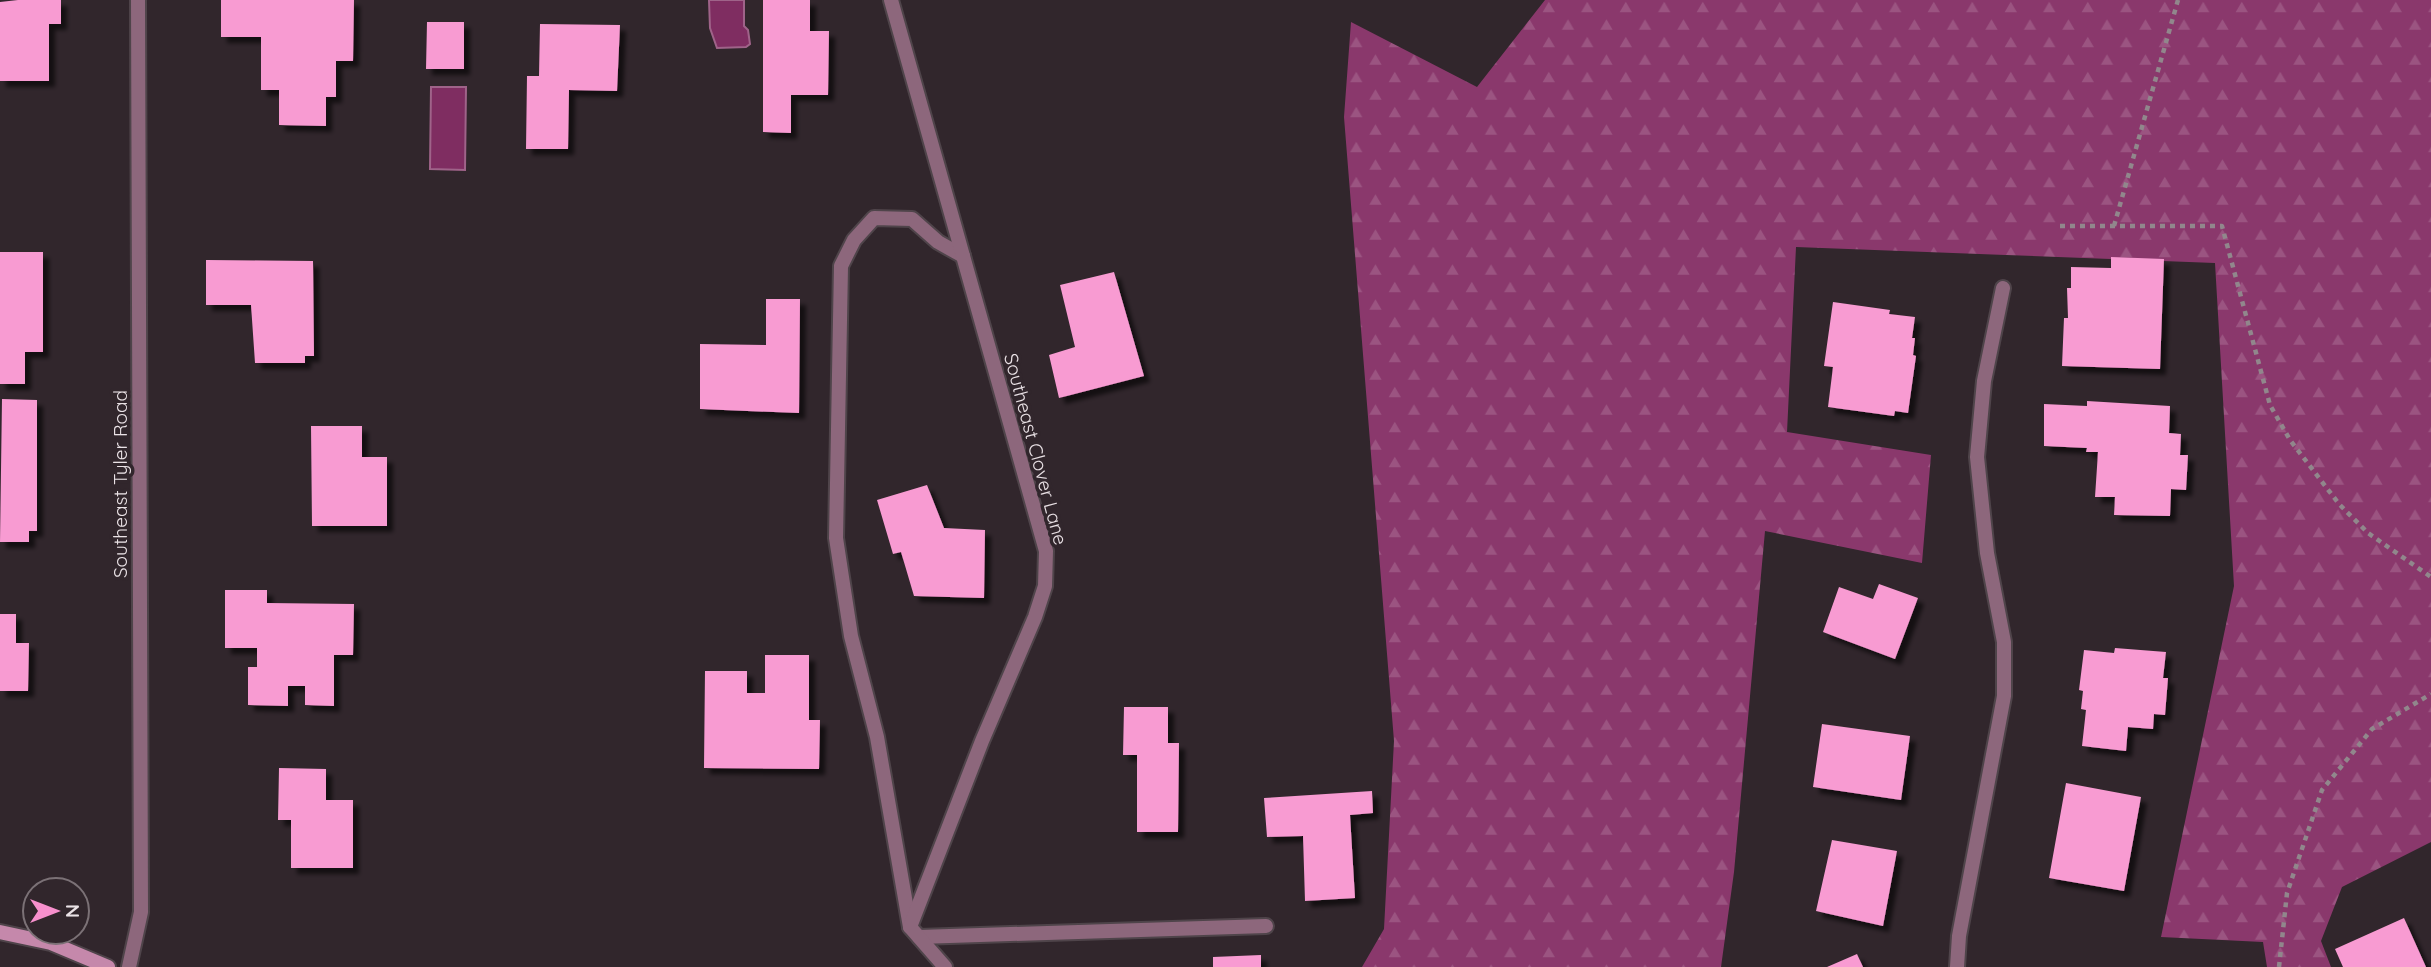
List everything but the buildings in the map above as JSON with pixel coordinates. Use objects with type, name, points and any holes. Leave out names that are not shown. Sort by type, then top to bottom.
[{"type":"main road","points":[[0,932],[51,943],[108,967]]},
{"type":"street","name":"Southeast Tyler Road","points":[[129,967],[141,912],[138,0]]},
{"type":"street","name":"Southeast Clover Lane","points":[[891,0],[1046,551],[1045,586],[914,932]]},
{"type":"street","points":[[945,967],[914,932],[877,737],[851,636],[836,538],[841,266],[854,240],[874,219],[912,219],[938,242],[963,256]]},
{"type":"street","points":[[1957,967],[1959,936],[2004,696],[2004,642],[1987,553],[1977,457],[1984,381],[2003,288]]},
{"type":"street","points":[[914,932],[1266,926]]},
{"type":"path","points":[[2114,226],[2178,0]]},
{"type":"path","points":[[2060,226],[2222,226],[2270,405],[2290,440],[2339,504],[2368,533],[2431,577]]},
{"type":"path","points":[[2279,967],[2287,893],[2322,790],[2372,729],[2431,694]]},
{"type":"green space","points":[[1545,0],[2431,0],[2431,842],[2342,887],[2321,941],[2331,967],[2267,967],[2263,942],[2161,937],[2234,586],[2215,263],[1796,247],[1787,432],[1931,455],[1922,563],[1765,531],[1734,872],[1721,967],[1362,967],[1384,929],[1394,741],[1344,117],[1351,22],[1477,87]]},
{"type":"shaded area","points":[[709,0],[744,0],[744,26],[748,30],[750,44],[746,47],[717,48],[710,28]]},
{"type":"shaded area","points":[[431,87],[466,87],[465,170],[430,169]]}]
